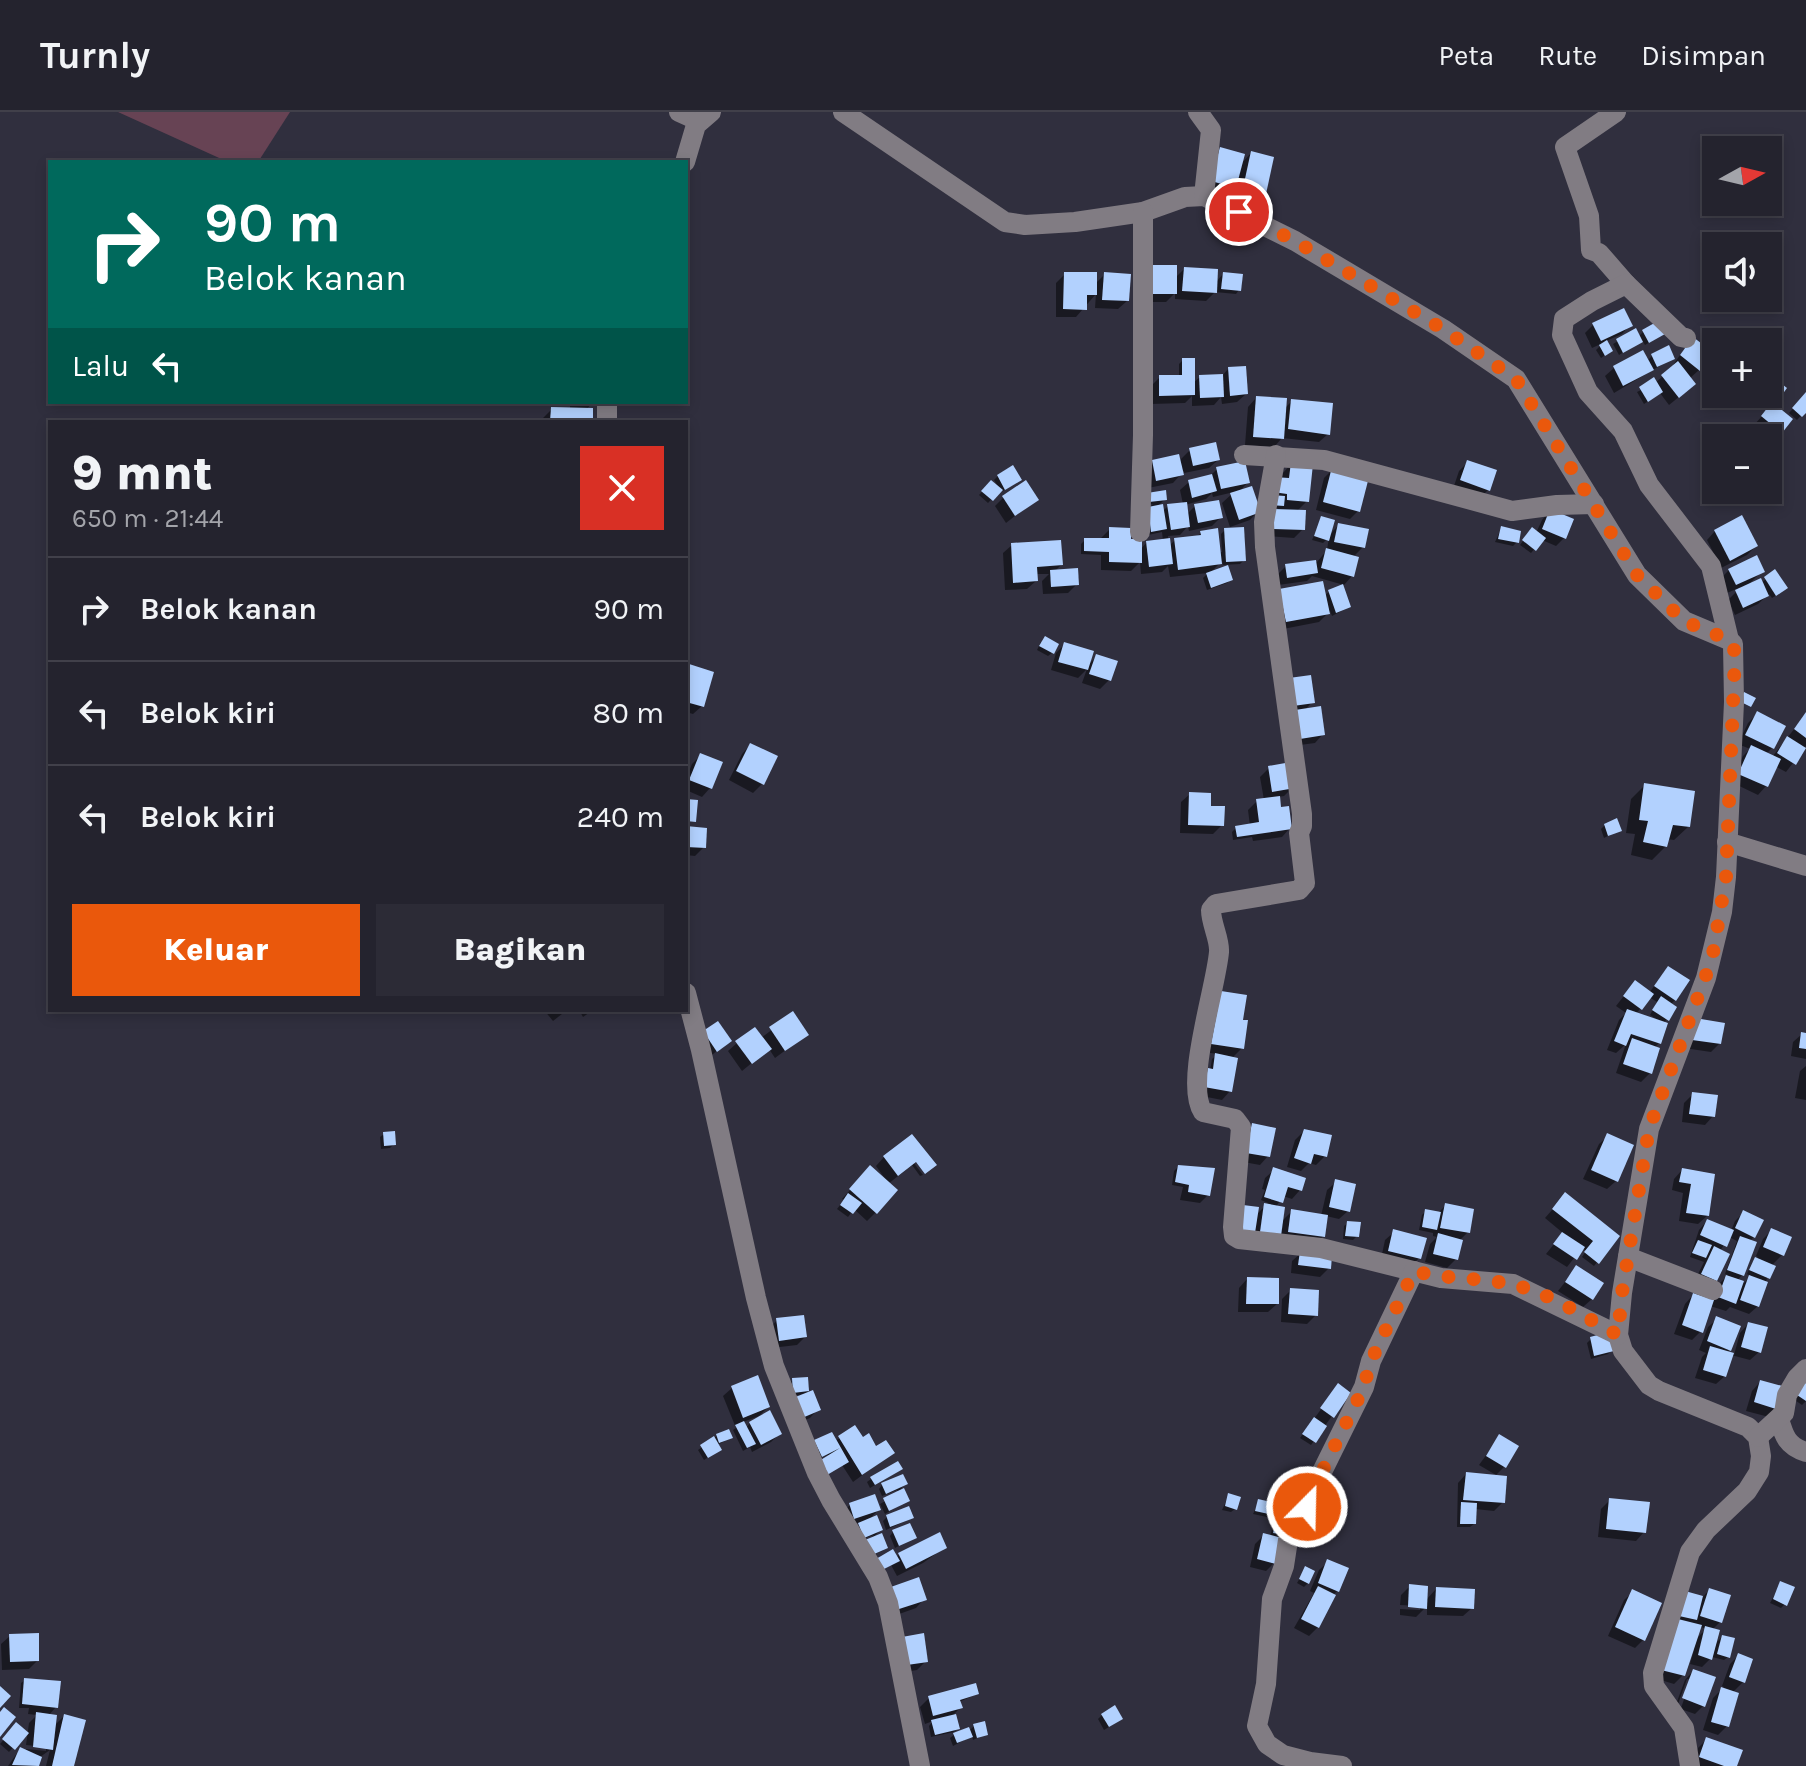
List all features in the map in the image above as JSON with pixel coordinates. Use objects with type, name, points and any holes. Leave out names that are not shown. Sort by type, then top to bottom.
[{"type":"street","points":[[679,112],[705,116],[686,160]]},
{"type":"street","points":[[843,112],[1005,222],[1025,225],[1075,222],[1143,212],[1185,197],[1204,196],[1295,241],[1443,329],[1516,379],[1648,588],[1684,621],[1733,644],[1735,655],[1722,912],[1712,959],[1649,1129],[1618,1335],[1623,1351],[1653,1388],[1748,1427],[1758,1437],[1761,1456],[1757,1478],[1706,1530],[1690,1552],[1653,1673],[1654,1686],[1684,1728],[1690,1766]]},
{"type":"street","points":[[1198,112],[1211,130],[1204,196]]},
{"type":"street","points":[[1616,112],[1565,147],[1589,216],[1591,250],[1599,253],[1626,284],[1681,337],[1686,338]]},
{"type":"street","points":[[1140,532],[1143,212]]},
{"type":"street","points":[[1626,284],[1564,319],[1562,335],[1588,392],[1623,431],[1649,485],[1711,566],[1729,640]]},
{"type":"street","points":[[1244,455],[1324,460],[1512,511],[1594,504]]},
{"type":"street","points":[[1276,455],[1264,522],[1265,547],[1302,814],[1299,833],[1305,883],[1299,890],[1216,904],[1212,908],[1213,930],[1219,951],[1199,1061],[1199,1104],[1206,1113],[1235,1119],[1241,1127],[1233,1227],[1236,1238],[1321,1248],[1441,1278],[1523,1287],[1618,1335]]},
{"type":"street","points":[[1727,842],[1806,866]]},
{"type":"street","points":[[688,1001],[774,1366],[817,1473],[883,1589],[920,1766]]},
{"type":"street","points":[[1628,1257],[1713,1290]]},
{"type":"street","points":[[1342,1766],[1283,1755],[1267,1744],[1257,1726],[1266,1684],[1272,1599],[1284,1566],[1288,1540],[1309,1519],[1307,1506],[1310,1496],[1364,1387],[1370,1363],[1414,1271]]},
{"type":"street","points":[[1758,1437],[1784,1413],[1787,1395],[1806,1369]]},
{"type":"street","points":[[1779,1419],[1784,1438],[1806,1452]]},
{"type":"shaded area","points":[[118,112],[290,112],[259,160],[224,160]]},
{"type":"building","points":[[1220,147],[1245,154],[1236,188],[1211,181]]},
{"type":"building","points":[[1251,151],[1274,157],[1266,194],[1243,188]]},
{"type":"building","points":[[1147,265],[1177,265],[1177,294],[1147,294]]},
{"type":"building","points":[[1184,267],[1218,269],[1217,293],[1182,291]]},
{"type":"building","points":[[1064,272],[1097,272],[1097,295],[1087,295],[1087,310],[1063,309]]},
{"type":"building","points":[[1104,272],[1131,274],[1129,301],[1102,300]]},
{"type":"building","points":[[1223,272],[1243,274],[1241,291],[1221,289]]},
{"type":"building","points":[[1624,308],[1633,326],[1601,341],[1592,323]]},
{"type":"building","points":[[1658,321],[1665,334],[1649,343],[1642,330]]},
{"type":"building","points":[[1636,328],[1643,342],[1623,353],[1616,339]]},
{"type":"building","points":[[1693,337],[1702,344],[1702,368],[1700,371],[1680,355]]},
{"type":"building","points":[[1607,340],[1613,351],[1605,356],[1599,345]]},
{"type":"building","points":[[1669,345],[1675,359],[1657,367],[1651,354]]},
{"type":"building","points":[[1643,350],[1654,370],[1623,386],[1613,366]]},
{"type":"building","points":[[1182,358],[1195,358],[1195,395],[1159,396],[1159,375],[1182,375]]},
{"type":"building","points":[[1678,361],[1696,384],[1679,398],[1661,375]]},
{"type":"building","points":[[1246,366],[1248,394],[1230,396],[1228,367]]},
{"type":"building","points":[[1223,374],[1224,397],[1200,398],[1199,375]]},
{"type":"building","points":[[1654,377],[1663,392],[1648,402],[1639,387]]},
{"type":"building","points":[[1806,392],[1806,413],[1802,417],[1792,408]]},
{"type":"building","points":[[1256,396],[1287,398],[1284,439],[1253,437]]},
{"type":"building","points":[[1291,399],[1333,403],[1330,435],[1288,429]]},
{"type":"building","points":[[551,407],[593,408],[593,420],[550,420]]},
{"type":"building","points":[[1767,408],[1779,408],[1793,419],[1782,433],[1782,424],[1771,424],[1761,416]]},
{"type":"building","points":[[1216,442],[1220,460],[1193,466],[1189,448]]},
{"type":"building","points":[[1179,454],[1184,475],[1156,481],[1152,460]]},
{"type":"building","points":[[1467,460],[1497,470],[1490,491],[1460,480]]},
{"type":"building","points":[[1245,461],[1250,483],[1221,489],[1216,467]]},
{"type":"building","points":[[1291,462],[1313,464],[1309,502],[1287,500],[1287,494],[1273,492],[1274,477],[1289,478]]},
{"type":"building","points":[[1013,465],[1022,480],[1005,490],[997,475]]},
{"type":"building","points":[[1332,467],[1369,477],[1360,512],[1323,502]]},
{"type":"building","points":[[1212,474],[1217,491],[1192,498],[1188,480]]},
{"type":"building","points":[[991,480],[1003,490],[993,501],[981,491]]},
{"type":"building","points":[[1026,480],[1039,500],[1015,516],[1002,496]]},
{"type":"building","points":[[1252,486],[1261,512],[1239,520],[1230,493]]},
{"type":"building","points":[[1166,490],[1167,500],[1149,502],[1147,493]]},
{"type":"building","points":[[1271,495],[1285,496],[1284,506],[1270,505]]},
{"type":"building","points":[[1219,500],[1223,518],[1198,523],[1194,504]]},
{"type":"building","points":[[1187,502],[1190,527],[1171,530],[1167,504]]},
{"type":"building","points":[[1163,504],[1167,529],[1151,532],[1148,507]]},
{"type":"building","points":[[1274,509],[1306,510],[1305,530],[1273,529]]},
{"type":"building","points":[[1550,509],[1574,519],[1566,539],[1542,529]]},
{"type":"building","points":[[1742,515],[1758,546],[1730,561],[1714,530]]},
{"type":"building","points":[[1321,516],[1335,520],[1329,541],[1314,536]]},
{"type":"building","points":[[1338,523],[1369,529],[1365,548],[1334,542]]},
{"type":"building","points":[[1501,526],[1521,531],[1519,543],[1498,539]]},
{"type":"building","points":[[1109,527],[1131,528],[1131,539],[1142,539],[1142,563],[1109,562],[1109,552],[1084,551],[1084,538],[1109,538]]},
{"type":"building","points":[[1244,527],[1246,561],[1226,562],[1224,528]]},
{"type":"building","points":[[1532,527],[1546,538],[1536,551],[1522,540]]},
{"type":"building","points":[[1218,528],[1222,564],[1178,570],[1174,538],[1201,535],[1200,531]]},
{"type":"building","points":[[1170,538],[1173,564],[1149,567],[1146,541]]},
{"type":"building","points":[[1061,540],[1063,565],[1037,567],[1038,581],[1013,583],[1011,543]]},
{"type":"building","points":[[1326,548],[1359,557],[1354,577],[1321,568]]},
{"type":"building","points":[[1757,555],[1765,572],[1736,585],[1728,569]]},
{"type":"building","points":[[1316,560],[1318,573],[1287,578],[1285,564]]},
{"type":"building","points":[[1228,565],[1233,580],[1211,588],[1206,573]]},
{"type":"building","points":[[1078,568],[1079,585],[1051,587],[1050,570]]},
{"type":"building","points":[[1775,569],[1788,588],[1776,596],[1764,577]]},
{"type":"building","points":[[1761,578],[1769,596],[1743,608],[1735,590]]},
{"type":"building","points":[[1323,581],[1330,614],[1286,622],[1279,589]]},
{"type":"building","points":[[1343,584],[1351,607],[1336,613],[1328,590]]},
{"type":"building","points":[[1045,636],[1059,644],[1054,654],[1039,646]]},
{"type":"building","points":[[1064,642],[1094,651],[1088,670],[1058,662]]},
{"type":"building","points":[[1096,654],[1118,661],[1111,681],[1089,674]]},
{"type":"building","points":[[688,664],[714,672],[704,707],[688,703]]},
{"type":"building","points":[[1311,675],[1315,703],[1293,706],[1289,678]]},
{"type":"building","points":[[1744,692],[1756,698],[1751,707],[1739,701]]},
{"type":"building","points":[[1321,706],[1325,735],[1300,739],[1295,710]]},
{"type":"building","points":[[1757,711],[1786,726],[1774,749],[1745,735]]},
{"type":"building","points":[[1806,712],[1806,738],[1794,729]]},
{"type":"building","points":[[1787,736],[1806,748],[1796,765],[1777,753]]},
{"type":"building","points":[[750,743],[778,756],[764,785],[736,771]]},
{"type":"building","points":[[1751,745],[1781,759],[1768,787],[1738,774]]},
{"type":"building","points":[[700,753],[723,762],[712,789],[689,780]]},
{"type":"building","points":[[1291,762],[1295,788],[1272,792],[1268,766]]},
{"type":"building","points":[[1644,783],[1695,791],[1690,827],[1673,825],[1667,847],[1643,842],[1648,821],[1639,820]]},
{"type":"building","points":[[1189,792],[1211,793],[1211,806],[1225,806],[1224,826],[1188,825]]},
{"type":"building","points":[[1280,796],[1281,807],[1289,806],[1292,829],[1237,837],[1235,826],[1259,822],[1256,799]]},
{"type":"building","points":[[688,799],[698,800],[696,822],[688,821]]},
{"type":"building","points":[[1617,818],[1622,831],[1608,836],[1604,824]]},
{"type":"building","points":[[688,826],[707,828],[706,848],[688,847]]},
{"type":"building","points":[[1668,966],[1690,980],[1676,1001],[1654,986]]},
{"type":"building","points":[[1635,980],[1654,994],[1642,1010],[1623,996]]},
{"type":"building","points":[[1221,991],[1247,995],[1243,1020],[1248,1020],[1244,1049],[1211,1044]]},
{"type":"building","points":[[1661,996],[1677,1007],[1669,1021],[1652,1010]]},
{"type":"building","points":[[1627,1009],[1668,1023],[1661,1044],[1631,1034],[1626,1046],[1614,1041]]},
{"type":"building","points":[[793,1011],[809,1035],[785,1051],[769,1027]]},
{"type":"building","points":[[1695,1018],[1725,1023],[1721,1044],[1692,1040]]},
{"type":"building","points":[[718,1021],[732,1041],[717,1052],[703,1031]]},
{"type":"building","points":[[755,1027],[772,1049],[752,1064],[735,1041]]},
{"type":"building","points":[[1801,1032],[1806,1033],[1806,1049],[1799,1048]]},
{"type":"building","points":[[1632,1038],[1660,1048],[1652,1074],[1623,1064]]},
{"type":"building","points":[[1215,1053],[1238,1058],[1232,1092],[1204,1087],[1208,1068],[1213,1069]]},
{"type":"building","points":[[1692,1092],[1718,1095],[1715,1117],[1689,1114]]},
{"type":"building","points":[[1252,1123],[1276,1128],[1270,1157],[1246,1153]]},
{"type":"building","points":[[1304,1129],[1332,1135],[1327,1157],[1314,1154],[1311,1164],[1294,1158]]},
{"type":"building","points":[[395,1131],[396,1145],[384,1146],[383,1132]]},
{"type":"building","points":[[1607,1133],[1634,1145],[1618,1182],[1591,1170]]},
{"type":"building","points":[[912,1134],[937,1165],[925,1174],[916,1162],[898,1176],[883,1156]]},
{"type":"building","points":[[870,1165],[898,1190],[877,1214],[849,1189]]},
{"type":"building","points":[[1178,1165],[1215,1168],[1210,1196],[1188,1192],[1189,1185],[1175,1182]]},
{"type":"building","points":[[1273,1167],[1306,1178],[1302,1191],[1288,1187],[1283,1203],[1264,1197]]},
{"type":"building","points":[[1682,1168],[1715,1174],[1709,1216],[1686,1213],[1691,1184],[1679,1182]]},
{"type":"building","points":[[1335,1179],[1356,1184],[1350,1212],[1329,1207]]},
{"type":"building","points":[[1565,1192],[1620,1236],[1599,1264],[1584,1252],[1593,1241],[1552,1209]]},
{"type":"building","points":[[848,1193],[862,1203],[853,1214],[840,1205]]},
{"type":"building","points":[[1264,1203],[1285,1207],[1281,1236],[1260,1232]]},
{"type":"building","points":[[1445,1203],[1474,1209],[1470,1233],[1440,1228]]},
{"type":"building","points":[[1243,1205],[1259,1207],[1255,1233],[1240,1231]]},
{"type":"building","points":[[1291,1209],[1328,1215],[1325,1237],[1288,1232]]},
{"type":"building","points":[[1425,1209],[1441,1212],[1437,1230],[1422,1227]]},
{"type":"building","points":[[1743,1210],[1764,1220],[1755,1238],[1735,1228]]},
{"type":"building","points":[[1707,1219],[1734,1230],[1727,1247],[1700,1235]]},
{"type":"building","points":[[1347,1221],[1361,1222],[1359,1237],[1345,1236]]},
{"type":"building","points":[[1771,1228],[1792,1237],[1784,1256],[1763,1247]]},
{"type":"building","points":[[1393,1229],[1427,1238],[1421,1259],[1388,1251]]},
{"type":"building","points":[[1562,1232],[1585,1247],[1577,1260],[1553,1244]]},
{"type":"building","points":[[1438,1233],[1463,1240],[1458,1260],[1433,1254]]},
{"type":"building","points":[[1740,1236],[1757,1242],[1744,1276],[1727,1270]]},
{"type":"building","points":[[1698,1240],[1712,1245],[1706,1258],[1692,1253]]},
{"type":"building","points":[[1714,1246],[1730,1254],[1717,1281],[1701,1274]]},
{"type":"building","points":[[1300,1251],[1332,1255],[1331,1269],[1298,1265]]},
{"type":"building","points":[[1755,1257],[1776,1266],[1770,1279],[1749,1270]]},
{"type":"building","points":[[1576,1265],[1604,1283],[1593,1300],[1565,1282]]},
{"type":"building","points":[[1726,1275],[1744,1281],[1736,1304],[1718,1297]]},
{"type":"building","points":[[1749,1275],[1768,1282],[1759,1307],[1740,1300]]},
{"type":"building","points":[[1247,1277],[1279,1278],[1279,1304],[1246,1304]]},
{"type":"building","points":[[1290,1288],[1319,1290],[1318,1316],[1288,1314]]},
{"type":"building","points":[[1693,1293],[1714,1300],[1703,1333],[1682,1325]]},
{"type":"building","points":[[804,1315],[807,1337],[779,1341],[776,1318]]},
{"type":"building","points":[[1716,1316],[1741,1326],[1731,1351],[1707,1341]]},
{"type":"building","points":[[1748,1322],[1768,1327],[1761,1353],[1741,1347]]},
{"type":"building","points":[[1609,1332],[1614,1351],[1594,1356],[1590,1337]]},
{"type":"building","points":[[1710,1346],[1734,1353],[1726,1377],[1703,1370]]},
{"type":"building","points":[[758,1375],[770,1407],[743,1418],[731,1386]]},
{"type":"building","points":[[1806,1376],[1806,1401],[1794,1393]]},
{"type":"building","points":[[808,1377],[809,1391],[793,1393],[792,1378]]},
{"type":"building","points":[[1760,1380],[1786,1387],[1779,1410],[1754,1402]]},
{"type":"building","points":[[1338,1383],[1351,1393],[1334,1418],[1320,1408]]},
{"type":"building","points":[[813,1390],[821,1410],[802,1418],[793,1398]]},
{"type":"building","points":[[770,1410],[782,1434],[761,1445],[749,1422]]},
{"type":"building","points":[[1314,1417],[1327,1426],[1316,1443],[1302,1434]]},
{"type":"building","points":[[744,1421],[756,1444],[747,1448],[735,1425]]},
{"type":"building","points":[[855,1425],[863,1437],[869,1433],[876,1446],[886,1440],[895,1453],[862,1475],[838,1436]]},
{"type":"building","points":[[729,1429],[733,1438],[719,1443],[716,1434]]},
{"type":"building","points":[[832,1432],[849,1462],[827,1475],[819,1461],[840,1448],[822,1457],[814,1440]]},
{"type":"building","points":[[1499,1434],[1519,1446],[1506,1468],[1486,1456]]},
{"type":"building","points":[[714,1436],[722,1450],[708,1458],[700,1445]]},
{"type":"building","points":[[898,1461],[903,1469],[875,1485],[870,1477]]},
{"type":"building","points":[[1466,1472],[1507,1476],[1505,1503],[1463,1500]]},
{"type":"building","points":[[903,1474],[908,1484],[886,1494],[881,1483]]},
{"type":"building","points":[[904,1488],[910,1501],[889,1511],[883,1498]]},
{"type":"building","points":[[1228,1493],[1241,1497],[1237,1510],[1225,1506]]},
{"type":"building","points":[[1319,1493],[1339,1502],[1333,1518],[1312,1509]]},
{"type":"building","points":[[875,1494],[881,1510],[854,1519],[849,1503]]},
{"type":"building","points":[[1609,1498],[1650,1502],[1646,1533],[1606,1529]]},
{"type":"building","points":[[1258,1499],[1275,1503],[1273,1515],[1255,1511]]},
{"type":"building","points":[[1461,1502],[1477,1503],[1476,1524],[1460,1524]]},
{"type":"building","points":[[909,1506],[914,1518],[890,1527],[886,1515]]},
{"type":"building","points":[[1279,1506],[1298,1510],[1296,1519],[1288,1518],[1285,1535],[1273,1533]]},
{"type":"building","points":[[877,1515],[883,1530],[864,1538],[858,1523]]},
{"type":"building","points":[[910,1523],[917,1538],[899,1546],[892,1530]]},
{"type":"building","points":[[940,1532],[947,1548],[906,1569],[898,1553]]},
{"type":"building","points":[[882,1533],[888,1548],[872,1555],[865,1540]]},
{"type":"building","points":[[1263,1533],[1282,1538],[1276,1564],[1257,1559]]},
{"type":"building","points":[[893,1549],[900,1561],[882,1570],[876,1559]]},
{"type":"building","points":[[1327,1559],[1349,1568],[1339,1592],[1318,1583]]},
{"type":"building","points":[[1305,1566],[1315,1571],[1309,1584],[1299,1579]]},
{"type":"building","points":[[919,1577],[927,1600],[896,1610],[888,1588]]},
{"type":"building","points":[[1780,1581],[1795,1587],[1787,1606],[1773,1599]]},
{"type":"building","points":[[1409,1584],[1428,1586],[1427,1609],[1408,1607]]},
{"type":"building","points":[[1318,1586],[1336,1595],[1319,1628],[1301,1619]]},
{"type":"building","points":[[1436,1587],[1475,1589],[1474,1609],[1435,1607]]},
{"type":"building","points":[[1709,1588],[1731,1595],[1722,1623],[1700,1616]]},
{"type":"building","points":[[1632,1589],[1662,1603],[1645,1641],[1615,1627]]},
{"type":"building","points":[[1685,1591],[1703,1596],[1697,1620],[1679,1616]]},
{"type":"building","points":[[1674,1618],[1702,1625],[1685,1676],[1661,1670]]},
{"type":"building","points":[[1705,1626],[1720,1630],[1712,1660],[1698,1655]]},
{"type":"building","points":[[39,1633],[39,1661],[10,1662],[9,1634]]},
{"type":"building","points":[[924,1633],[928,1662],[907,1665],[902,1637]]},
{"type":"building","points":[[1722,1635],[1735,1638],[1730,1658],[1717,1654]]},
{"type":"building","points":[[1738,1653],[1753,1659],[1745,1683],[1729,1677]]},
{"type":"building","points":[[1693,1669],[1716,1677],[1705,1707],[1682,1698]]},
{"type":"building","points":[[24,1678],[61,1681],[58,1708],[22,1704]]},
{"type":"building","points":[[976,1683],[979,1694],[960,1700],[963,1708],[933,1716],[928,1696]]},
{"type":"building","points":[[0,1686],[11,1696],[0,1708]]},
{"type":"building","points":[[1721,1687],[1739,1693],[1729,1727],[1711,1722]]},
{"type":"building","points":[[1115,1705],[1123,1719],[1109,1727],[1101,1714]]},
{"type":"building","points":[[4,1707],[16,1717],[0,1737],[0,1712]]},
{"type":"building","points":[[36,1712],[57,1715],[53,1750],[33,1747]]},
{"type":"building","points":[[64,1714],[86,1720],[74,1766],[52,1766]]},
{"type":"building","points":[[956,1714],[960,1729],[935,1735],[931,1720]]},
{"type":"building","points":[[985,1721],[988,1735],[977,1738],[973,1724]]},
{"type":"building","points":[[16,1722],[29,1733],[15,1750],[2,1739]]},
{"type":"building","points":[[969,1727],[973,1737],[957,1743],[953,1733]]},
{"type":"building","points":[[1706,1737],[1743,1750],[1737,1766],[1724,1766],[1699,1757]]},
{"type":"building","points":[[20,1747],[42,1757],[39,1766],[12,1765]]},
{"type":"route","points":[[1239,212],[1295,241],[1443,329],[1516,379],[1637,575],[1684,621],[1729,640],[1735,655],[1722,912],[1706,978],[1649,1129],[1618,1335],[1523,1287],[1441,1278],[1414,1271],[1307,1507]]}]
